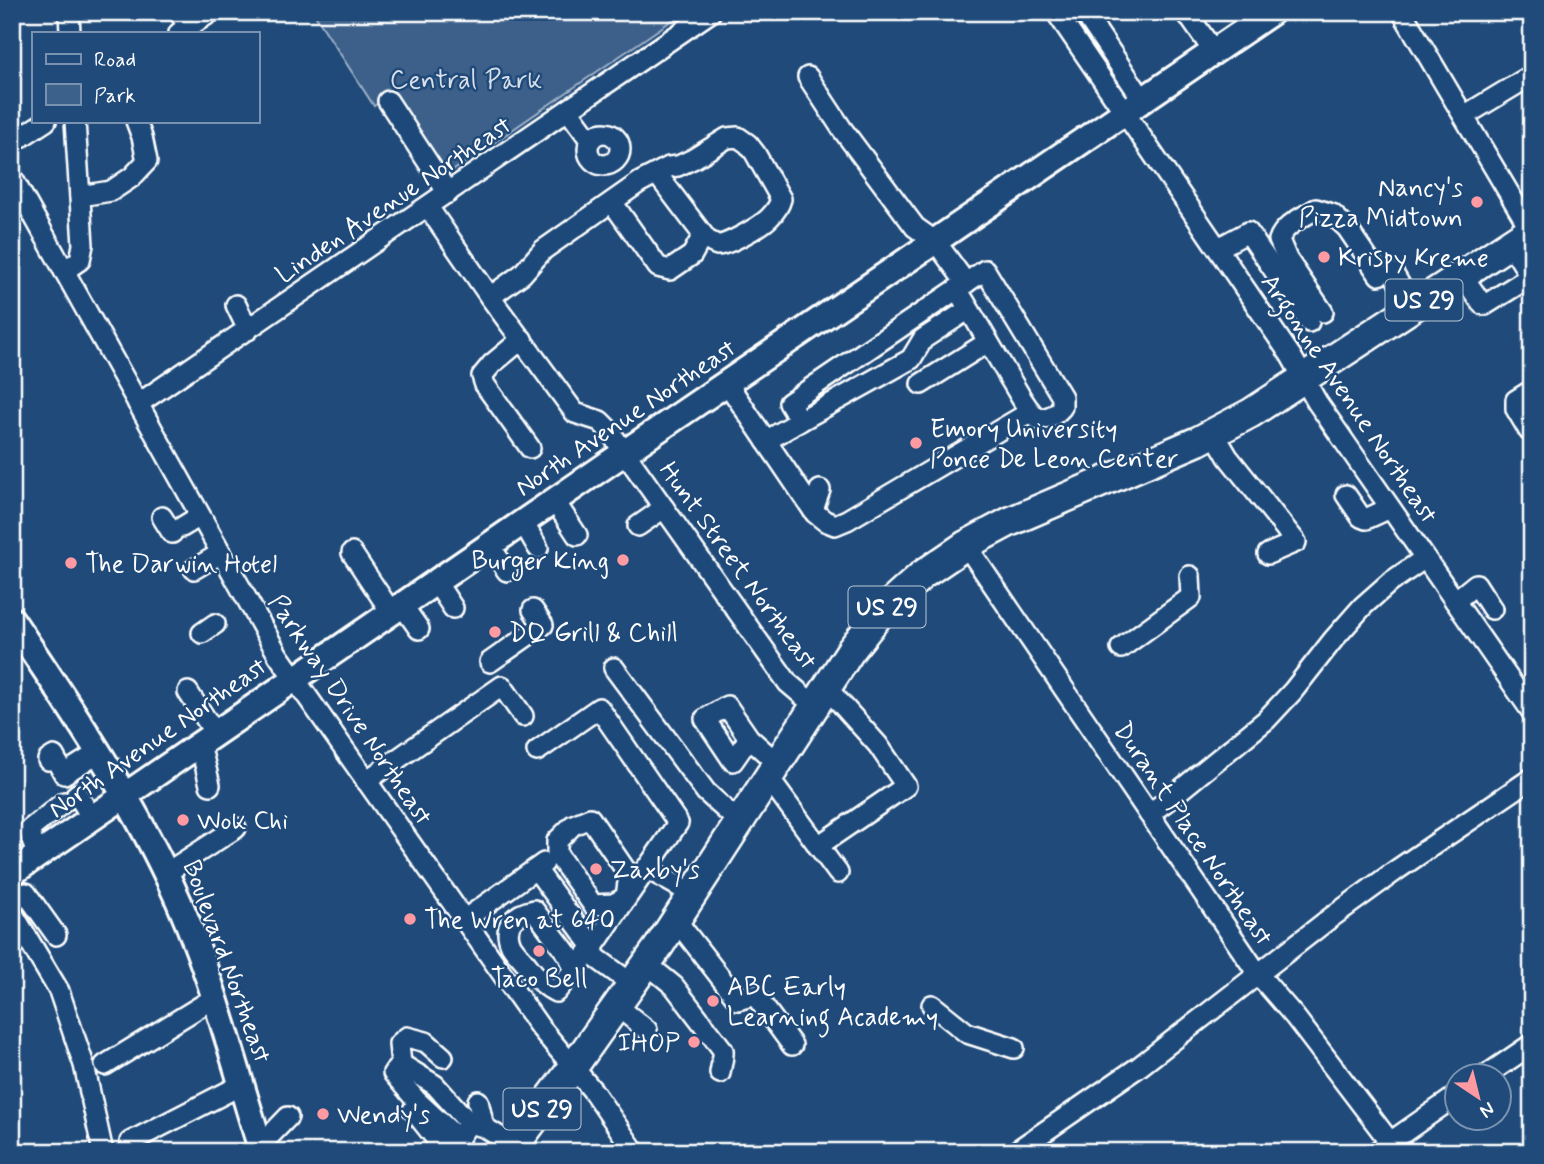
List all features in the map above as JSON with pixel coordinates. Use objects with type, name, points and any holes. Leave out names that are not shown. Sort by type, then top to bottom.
[{"type":"highway","name":"US 29","points":[[512,1149],[634,982],[851,650],[883,611],[922,575],[966,545],[1009,522],[1198,441],[1251,413],[1526,233]]},
{"type":"main road","name":"North Avenue Northeast","points":[[12,873],[554,500],[1272,12]]},
{"type":"main road","name":"Boulevard Northeast","points":[[12,620],[99,752],[166,873],[189,926],[214,998],[261,1149]]},
{"type":"street","points":[[69,12],[70,32]]},
{"type":"street","points":[[182,24],[211,12]]},
{"type":"street","name":"Linden Avenue Northeast","points":[[138,404],[711,12]]},
{"type":"street","points":[[1056,12],[1134,106]]},
{"type":"street","points":[[1084,12],[1134,106]]},
{"type":"street","points":[[1186,12],[1214,52]]},
{"type":"street","points":[[1402,12],[1464,116],[1526,233],[1528,278],[1485,305],[1462,275]]},
{"type":"street","points":[[1464,116],[1532,75]]},
{"type":"street","points":[[800,421],[789,403],[961,286],[985,270],[1062,397],[1062,407],[1048,418],[1038,419],[1030,412],[969,309],[961,286],[936,242],[915,227],[842,129],[808,77]]},
{"type":"street","points":[[388,101],[447,193]]},
{"type":"street","points":[[575,106],[596,136]]},
{"type":"street","name":"Argonne Avenue Northeast","points":[[1134,106],[1217,248],[1291,356],[1317,402],[1532,712]]},
{"type":"street","points":[[12,143],[44,122]]},
{"type":"street","points":[[65,271],[80,260],[83,245],[75,122]]},
{"type":"street","points":[[80,196],[111,191],[132,177],[147,161],[136,122]]},
{"type":"street","points":[[610,134],[617,140],[620,145],[612,160],[596,163],[591,159],[587,149],[596,136],[610,134]]},
{"type":"street","points":[[490,297],[522,274],[543,250],[626,192],[669,167],[693,159],[727,138],[738,137],[748,144],[781,199],[779,206],[762,224],[717,245],[707,240],[657,174]]},
{"type":"street","points":[[612,160],[658,267],[670,270],[692,255],[703,235]]},
{"type":"street","name":"Parkway Drive Northeast","points":[[12,177],[278,655],[538,1026],[574,1066],[635,1152]]},
{"type":"street","name":"Hunt Street Northeast","points":[[428,206],[490,297],[575,413],[600,421],[625,452],[788,683],[820,696],[878,745],[906,786],[818,846]]},
{"type":"street","points":[[1217,248],[1248,232],[1294,301],[1316,317],[1279,240],[1282,232],[1316,209],[1332,214],[1347,228],[1413,307]]},
{"type":"street","points":[[1267,321],[1294,301]]},
{"type":"street","points":[[236,305],[248,330]]},
{"type":"street","points":[[766,441],[911,359],[923,339],[969,309]]},
{"type":"street","points":[[522,339],[492,363],[482,376],[485,385],[530,449]]},
{"type":"street","points":[[921,384],[988,342]]},
{"type":"street","points":[[1012,381],[1041,363]]},
{"type":"street","points":[[727,383],[813,510],[825,522],[835,525],[1030,412]]},
{"type":"street","points":[[1529,431],[1516,409],[1516,400],[1532,390]]},
{"type":"street","points":[[1214,433],[1228,457],[1296,542],[1268,554]]},
{"type":"street","points":[[789,474],[817,485],[813,510]]},
{"type":"street","points":[[1346,495],[1361,517],[1366,519],[1390,508]]},
{"type":"street","points":[[554,500],[577,535]]},
{"type":"street","points":[[638,526],[664,508]]},
{"type":"street","points":[[172,526],[200,516]]},
{"type":"street","points":[[523,522],[538,548]]},
{"type":"street","points":[[489,545],[507,571]]},
{"type":"street","name":"Durant Place Northeast","points":[[966,545],[1258,974],[1295,1017],[1383,1147]]},
{"type":"street","points":[[194,569],[221,553]]},
{"type":"street","points":[[352,553],[396,609],[419,629]]},
{"type":"street","points":[[1149,814],[1293,691],[1363,606],[1389,583],[1425,558]]},
{"type":"street","points":[[1121,648],[1191,597],[1190,576]]},
{"type":"street","points":[[436,582],[453,608]]},
{"type":"street","points":[[1455,601],[1475,584],[1492,609]]},
{"type":"street","points":[[490,662],[543,625],[533,610]]},
{"type":"street","points":[[614,668],[706,792],[739,822]]},
{"type":"street","points":[[366,781],[502,686],[523,716]]},
{"type":"street","points":[[188,692],[207,739],[210,786]]},
{"type":"street","points":[[537,751],[598,708],[678,823],[593,947],[556,992],[546,987],[511,945],[510,923],[521,913],[534,910],[569,956],[574,970]]},
{"type":"street","points":[[749,738],[838,873]]},
{"type":"street","points":[[48,760],[54,756],[64,774],[99,752]]},
{"type":"street","points":[[1015,1152],[1140,1066],[1329,919],[1398,869],[1532,778]]},
{"type":"street","points":[[37,856],[30,827],[70,798],[92,818]]},
{"type":"street","points":[[590,818],[629,875],[626,897],[613,904],[593,905],[557,854],[557,841],[573,825],[590,818]]},
{"type":"street","points":[[166,873],[236,828]]},
{"type":"street","points":[[464,920],[557,854]]},
{"type":"street","points":[[646,868],[692,894]]},
{"type":"street","points":[[536,869],[593,947],[601,948],[634,982],[647,1030]]},
{"type":"street","points":[[26,893],[55,935]]},
{"type":"street","points":[[12,912],[59,991],[84,1065],[103,1152]]},
{"type":"street","points":[[676,920],[738,1000],[755,995],[792,1045]]},
{"type":"street","points":[[634,982],[674,986],[723,1050],[720,1073]]},
{"type":"street","points":[[524,1005],[546,987]]},
{"type":"street","points":[[106,1065],[214,998]]},
{"type":"street","points":[[932,1005],[967,1033],[1014,1048]]},
{"type":"street","points":[[443,1057],[426,1042],[407,1037],[399,1044],[401,1064],[393,1073],[416,1100],[458,1139],[477,1125]]},
{"type":"street","points":[[1506,1062],[1532,1044]]},
{"type":"street","points":[[135,1152],[130,1142],[241,1085]]},
{"type":"street","points":[[402,1096],[440,1145],[442,1152]]},
{"type":"street","points":[[477,1125],[478,1101]]},
{"type":"street","points":[[1383,1147],[1442,1106]]},
{"type":"street","points":[[261,1149],[288,1117]]},
{"type":"street","points":[[477,1125],[512,1149]]},
{"type":"green space","name":"Central Park","points":[[313,12],[684,12],[448,174],[394,93],[374,106]]},
{"type":"place","name":"Nancy's Pizza Midtown","points":[[1477,202]]},
{"type":"place","name":"Krispy Kreme","points":[[1324,257]]},
{"type":"place","name":"Emory University Ponce De Leon Center","points":[[916,443]]},
{"type":"place","name":"Burger King","points":[[623,560]]},
{"type":"place","name":"The Darwin Hotel","points":[[71,563]]},
{"type":"place","name":"DQ Grill & Chill","points":[[495,632]]},
{"type":"place","name":"Wok Chi","points":[[183,820]]},
{"type":"place","name":"Zaxby's","points":[[596,869]]},
{"type":"place","name":"The Wren at 640","points":[[410,919]]},
{"type":"place","name":"Taco Bell","points":[[539,951]]},
{"type":"place","name":"ABC Early Learning Academy","points":[[713,1001]]},
{"type":"place","name":"IHOP","points":[[694,1042]]},
{"type":"place","name":"Wendy's","points":[[323,1114]]}]
